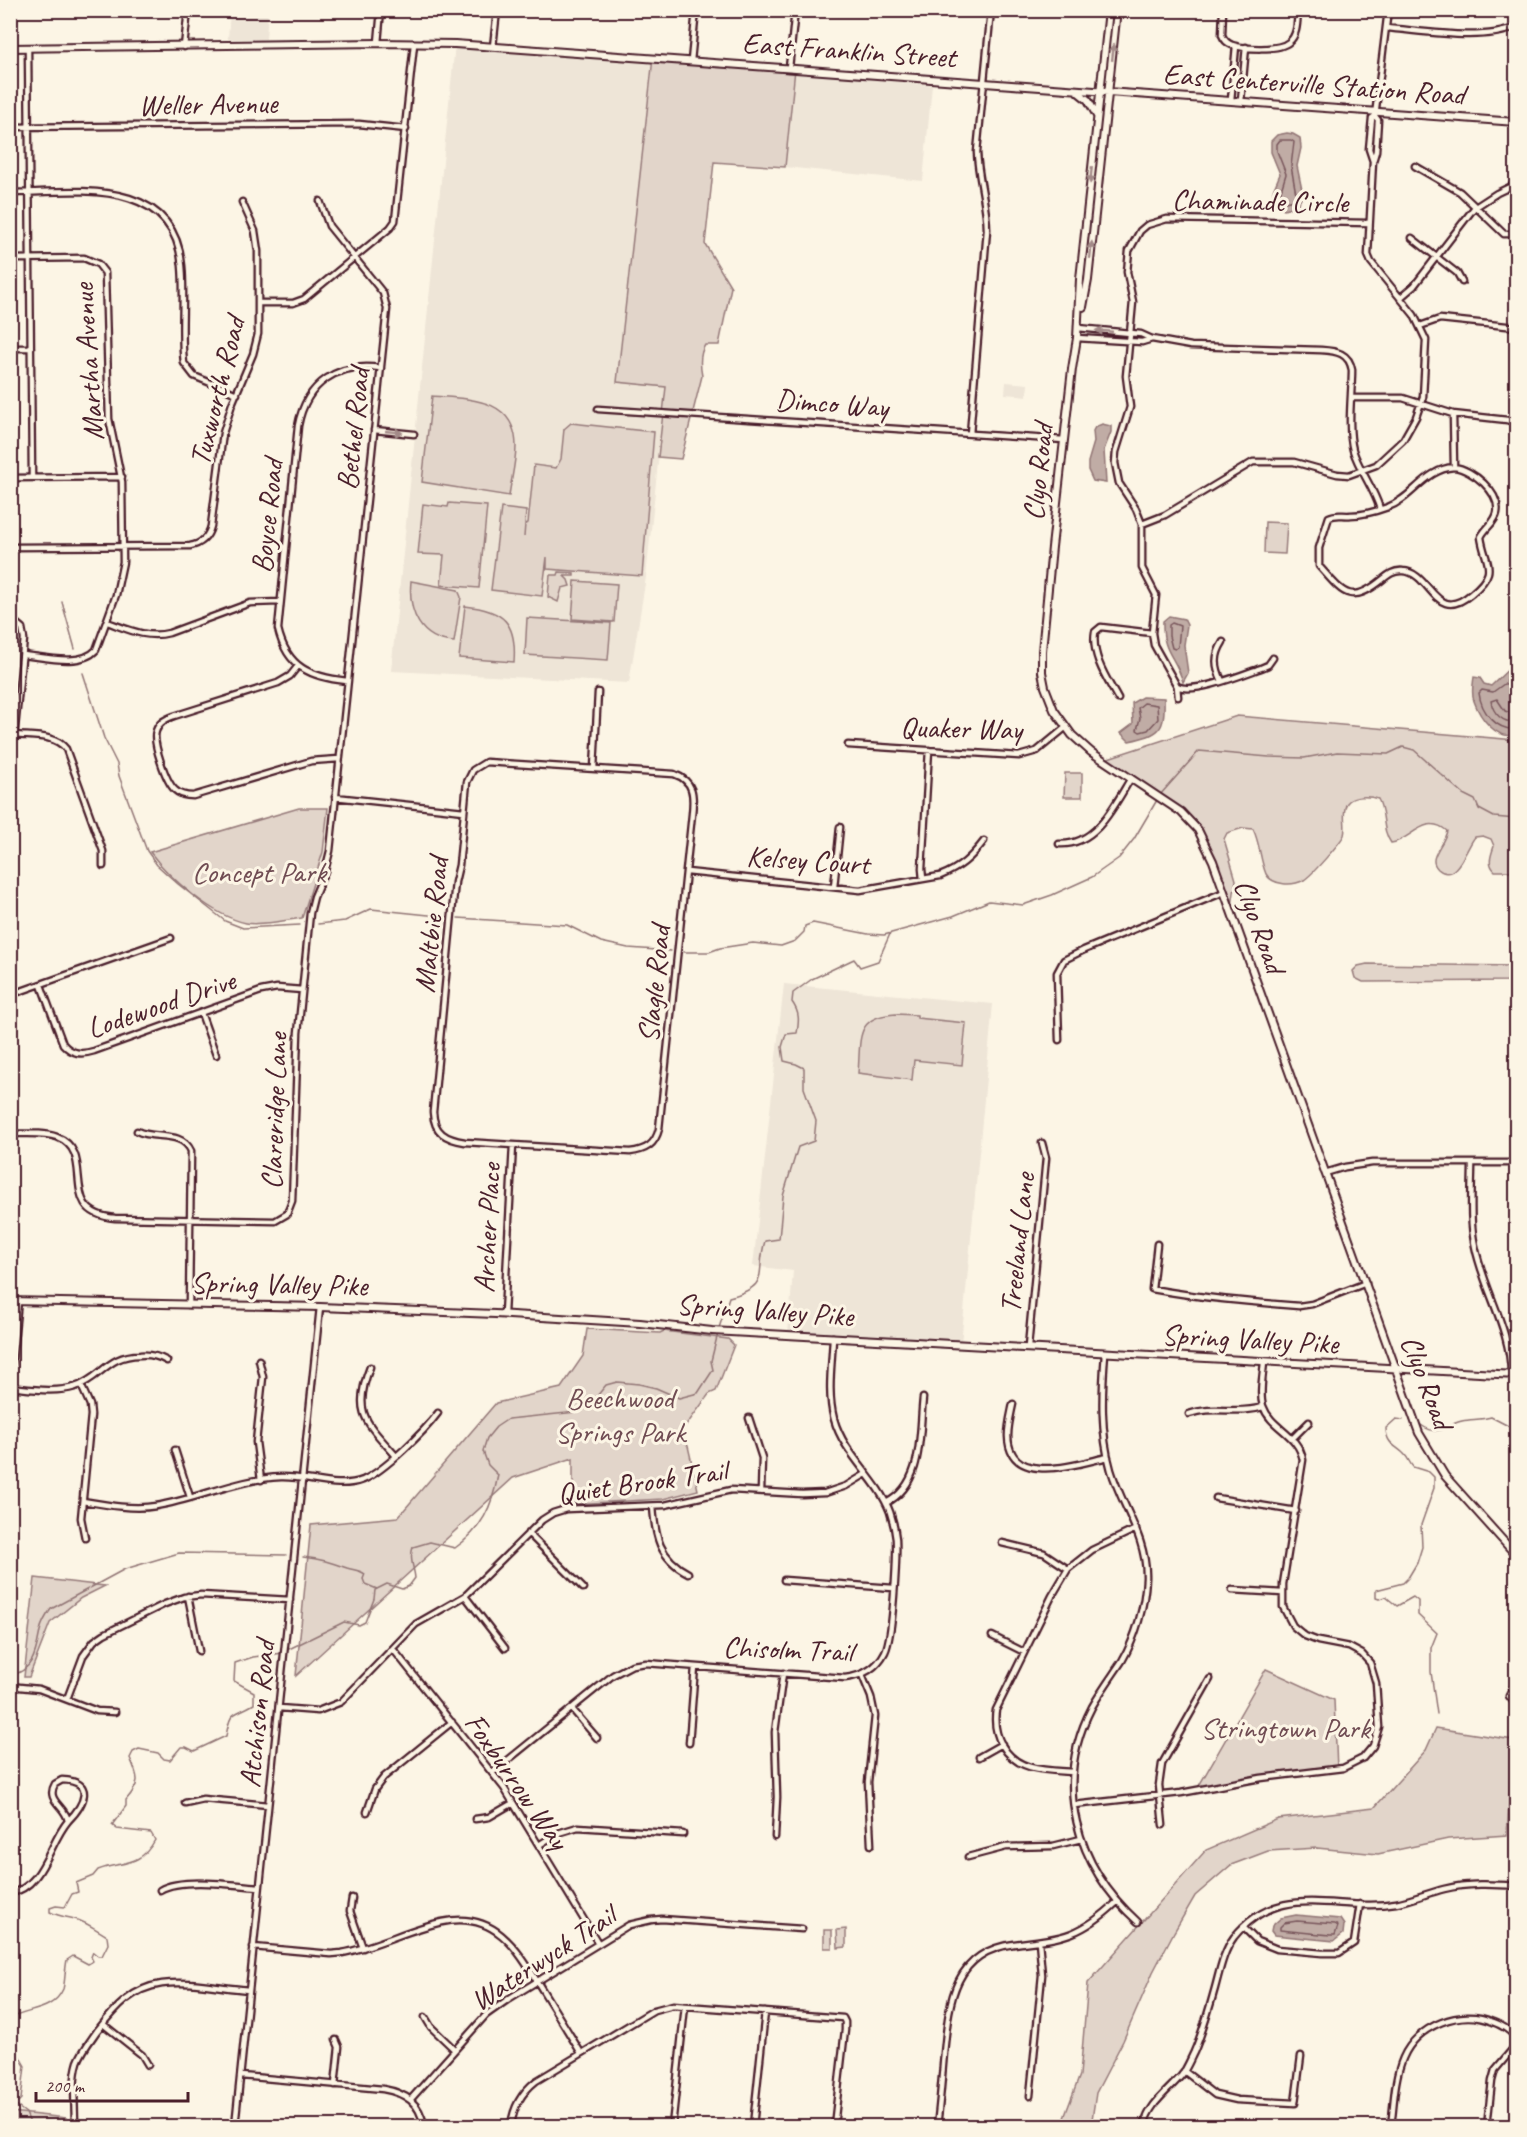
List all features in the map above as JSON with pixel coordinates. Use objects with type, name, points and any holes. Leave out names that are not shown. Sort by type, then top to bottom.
[{"type":"street","points":[[184,47],[188,10]]},
{"type":"street","points":[[378,43],[381,10]]},
{"type":"street","points":[[493,47],[497,10]]},
{"type":"street","points":[[691,61],[696,10]]},
{"type":"street","points":[[789,68],[795,10]]},
{"type":"street","points":[[970,434],[987,230],[986,207],[977,152],[991,10]]},
{"type":"street","name":"Clyo Road","points":[[1109,10],[1080,279],[1077,338],[1041,662],[1044,684],[1049,700],[1065,728],[1091,752],[1181,812],[1203,838],[1419,1432],[1437,1464],[1455,1488],[1516,1555]]},
{"type":"street","name":"Clyo Road","points":[[1078,328],[1088,280],[1117,10]]},
{"type":"street","points":[[1223,10],[1221,35],[1227,42],[1236,46],[1274,49],[1288,43],[1294,35],[1299,10]]},
{"type":"street","points":[[1142,524],[1165,515],[1253,462],[1294,462],[1349,475],[1363,471],[1376,465],[1403,440],[1416,417],[1425,382],[1426,340],[1414,315],[1371,262],[1367,248],[1378,120],[1375,114],[1388,10]]},
{"type":"street","points":[[1386,28],[1483,35],[1500,33],[1516,27]]},
{"type":"street","points":[[259,303],[300,301],[390,228],[395,221],[414,44]]},
{"type":"street","name":"East Franklin Street","points":[[10,48],[455,44],[1108,93]]},
{"type":"street","points":[[1232,100],[1236,46]]},
{"type":"street","points":[[1241,101],[1246,47]]},
{"type":"street","points":[[28,48],[32,478]]},
{"type":"street","points":[[1073,90],[1088,100],[1098,117]]},
{"type":"street","name":"East Centerville Station Road","points":[[1108,93],[1232,100],[1375,114],[1516,122]]},
{"type":"street","name":"Weller Avenue","points":[[10,127],[359,123],[406,129]]},
{"type":"street","points":[[1415,166],[1460,192],[1474,208],[1504,234],[1512,234],[1516,231]]},
{"type":"street","points":[[1400,298],[1414,286],[1474,208],[1516,184]]},
{"type":"street","points":[[10,193],[101,192],[119,194],[137,200],[159,215],[170,229],[181,257],[184,363],[194,376],[237,394]]},
{"type":"street","name":"Bethel Road","points":[[320,201],[329,226],[383,293],[387,302],[347,681]]},
{"type":"street","name":"Tuxworth Road","points":[[10,547],[190,546],[200,543],[207,536],[211,526],[220,446],[226,421],[256,343],[259,303],[257,241],[242,202]]},
{"type":"street","name":"Chaminade Circle","points":[[1178,697],[1177,686],[1155,649],[1152,633],[1156,595],[1142,568],[1142,524],[1136,509],[1119,483],[1115,463],[1116,452],[1130,407],[1126,376],[1133,295],[1127,263],[1134,240],[1147,225],[1175,218],[1369,223]]},
{"type":"street","points":[[1412,238],[1458,273],[1462,282]]},
{"type":"street","name":"Martha Avenue","points":[[10,259],[84,258],[98,264],[105,273],[109,419],[122,477],[121,579],[97,648],[88,657],[77,660],[23,655]]},
{"type":"street","points":[[1420,326],[1440,319],[1516,327]]},
{"type":"street","points":[[1078,328],[1142,334],[1152,339],[1200,346],[1333,351],[1345,356],[1352,370],[1350,439],[1380,509]]},
{"type":"street","points":[[1077,338],[1142,342],[1152,339]]},
{"type":"street","points":[[10,348],[32,348]]},
{"type":"street","name":"Boyce Road","points":[[298,666],[286,652],[280,638],[278,622],[298,426],[302,410],[317,386],[333,374],[354,367],[381,368]]},
{"type":"street","points":[[1352,398],[1403,398],[1454,414],[1516,423]]},
{"type":"street","name":"Dimco Way","points":[[598,409],[1064,440]]},
{"type":"street","points":[[1454,414],[1454,467]]},
{"type":"street","points":[[374,430],[414,434]]},
{"type":"street","points":[[1454,467],[1476,476],[1493,495],[1497,509],[1493,522],[1481,537],[1488,560],[1486,576],[1480,586],[1464,600],[1454,603],[1440,600],[1417,577],[1402,571],[1389,574],[1366,592],[1358,595],[1343,591],[1319,566],[1319,548],[1329,516],[1352,515],[1380,509],[1394,504],[1436,471],[1454,467]]},
{"type":"street","points":[[10,478],[122,477]]},
{"type":"street","points":[[107,622],[141,634],[156,636],[250,603],[279,602]]},
{"type":"street","points":[[10,618],[19,624],[23,633],[23,655],[10,778]]},
{"type":"street","points":[[1118,699],[1098,659],[1094,642],[1095,632],[1101,627],[1152,633]]},
{"type":"street","points":[[1222,681],[1216,660],[1223,642]]},
{"type":"street","points":[[1177,686],[1183,689],[1222,681],[1261,668],[1273,658]]},
{"type":"street","points":[[339,759],[311,761],[193,796],[179,793],[169,780],[155,741],[161,722],[278,683],[290,676],[298,666],[321,677],[347,681]]},
{"type":"street","name":"Clareridge Lane","points":[[10,1134],[48,1134],[61,1139],[70,1146],[78,1162],[80,1196],[96,1213],[115,1218],[275,1221],[284,1217],[294,1195],[296,1072],[310,912],[328,862],[347,681]]},
{"type":"street","points":[[594,768],[598,692]]},
{"type":"street","name":"Quaker Way","points":[[848,745],[1012,756],[1027,755],[1043,747],[1065,728]]},
{"type":"street","points":[[15,735],[51,739],[60,742],[66,749],[103,851],[103,866]]},
{"type":"street","points":[[923,879],[921,869],[929,750]]},
{"type":"street","name":"Maltbie Road","points":[[513,1144],[454,1140],[440,1133],[433,1119],[455,882],[459,865],[468,780],[473,770],[480,764],[497,762],[594,768]]},
{"type":"street","name":"Slagle Road","points":[[513,1144],[630,1152],[643,1150],[655,1141],[659,1129],[694,798],[688,782],[674,774],[594,768]]},
{"type":"street","points":[[1059,844],[1077,842],[1095,831],[1131,778]]},
{"type":"street","points":[[335,797],[464,811]]},
{"type":"street","points":[[834,887],[840,827]]},
{"type":"street","name":"Kelsey Court","points":[[687,872],[869,890],[940,876],[961,866],[974,855],[984,841]]},
{"type":"street","points":[[1059,1040],[1057,973],[1064,960],[1224,892]]},
{"type":"street","points":[[10,995],[171,938]]},
{"type":"street","name":"Lodewood Drive","points":[[41,985],[63,1044],[76,1053],[82,1054],[269,989],[302,990]]},
{"type":"street","points":[[201,1012],[216,1055]]},
{"type":"street","points":[[137,1131],[152,1136],[174,1137],[188,1144],[192,1156],[189,1305]]},
{"type":"street","name":"Treeland Lane","points":[[1028,1347],[1046,1158],[1042,1143]]},
{"type":"street","name":"Archer Place","points":[[504,1314],[513,1144]]},
{"type":"street","points":[[1472,1163],[1472,1225],[1475,1246],[1507,1339],[1514,1375]]},
{"type":"street","points":[[1325,1173],[1359,1164],[1516,1163]]},
{"type":"street","points":[[1157,1244],[1152,1289],[1221,1300],[1299,1306],[1312,1304],[1366,1283]]},
{"type":"street","points":[[10,1382],[14,1301]]},
{"type":"street","name":"Spring Valley Pike","points":[[14,1301],[320,1307],[504,1314],[640,1323],[712,1331],[1514,1375]]},
{"type":"street","name":"Atchison Road","points":[[235,2127],[320,1307]]},
{"type":"street","name":"Chisolm Trail","points":[[492,1773],[613,1675],[632,1665],[646,1663],[845,1678],[862,1675],[878,1662],[888,1644],[896,1538],[886,1503],[844,1444],[834,1419],[830,1388],[833,1337]]},
{"type":"street","points":[[1105,1353],[1102,1411],[1108,1457],[1117,1487],[1136,1529],[1145,1566],[1145,1587],[1140,1613],[1127,1651],[1087,1719],[1078,1745],[1073,1772],[1074,1805],[1081,1839],[1099,1878],[1138,1922]]},
{"type":"street","points":[[10,1387],[58,1389],[81,1384],[111,1362],[125,1356],[153,1355],[167,1361]]},
{"type":"street","points":[[259,1360],[263,1377],[256,1442],[261,1480]]},
{"type":"street","points":[[1074,1805],[1161,1796],[1261,1778],[1343,1768],[1363,1758],[1373,1746],[1379,1727],[1376,1683],[1370,1663],[1355,1649],[1312,1639],[1298,1631],[1286,1614],[1282,1593],[1303,1460],[1293,1438],[1271,1418],[1263,1407],[1264,1362]]},
{"type":"street","points":[[370,1367],[361,1393],[364,1415],[369,1425],[396,1456]]},
{"type":"street","points":[[81,1384],[90,1405],[91,1415],[81,1525],[85,1538]]},
{"type":"street","points":[[886,1503],[903,1491],[914,1472],[922,1398]]},
{"type":"street","points":[[1013,1404],[1008,1432],[1009,1444],[1017,1458],[1026,1466],[1045,1470],[1108,1457]]},
{"type":"street","points":[[1189,1414],[1203,1410],[1245,1411],[1263,1407]]},
{"type":"street","points":[[83,1501],[147,1508],[234,1485],[282,1477],[339,1484],[352,1483],[376,1472],[396,1456],[425,1431],[438,1413]]},
{"type":"street","points":[[749,1418],[762,1458],[761,1491]]},
{"type":"street","points":[[1293,1438],[1309,1422]]},
{"type":"street","points":[[175,1450],[190,1497]]},
{"type":"street","name":"Quiet Brook Trail","points":[[279,1708],[311,1711],[333,1707],[346,1698],[421,1620],[465,1596],[542,1520],[559,1510],[665,1505],[731,1490],[802,1494],[825,1492],[846,1486],[866,1474]]},
{"type":"street","points":[[1216,1498],[1296,1511]]},
{"type":"street","points":[[653,1506],[655,1532],[659,1543],[676,1566],[688,1573]]},
{"type":"street","points":[[1073,1772],[1039,1769],[1024,1765],[1010,1756],[996,1732],[996,1710],[1052,1596],[1068,1569],[1092,1550],[1136,1529]]},
{"type":"street","points":[[528,1533],[583,1588]]},
{"type":"street","points":[[1002,1543],[1044,1553],[1068,1569]]},
{"type":"street","points":[[784,1580],[893,1588]]},
{"type":"street","points":[[1232,1590],[1282,1593]]},
{"type":"street","points":[[188,1596],[199,1651]]},
{"type":"street","points":[[67,1699],[83,1656],[94,1641],[165,1604],[188,1596],[242,1596],[290,1600]]},
{"type":"street","points":[[465,1596],[505,1647]]},
{"type":"street","points":[[992,1636],[1024,1652]]},
{"type":"street","points":[[1516,1640],[1516,1671]]},
{"type":"street","name":"Foxburrow Way","points":[[393,1649],[492,1773],[513,1803],[598,1943]]},
{"type":"street","points":[[689,1743],[695,1667]]},
{"type":"street","points":[[775,1837],[777,1797],[775,1731],[783,1673]]},
{"type":"street","points":[[862,1675],[876,1716],[868,1782],[871,1845]]},
{"type":"street","points":[[1163,1825],[1159,1778],[1162,1764],[1210,1679]]},
{"type":"street","points":[[1516,1682],[1509,1696],[1516,1701]]},
{"type":"street","points":[[10,1686],[39,1689],[97,1711],[115,1712]]},
{"type":"street","points":[[572,1708],[597,1738]]},
{"type":"street","points":[[367,1812],[375,1789],[384,1777],[452,1722]]},
{"type":"street","points":[[979,1757],[1002,1744]]},
{"type":"street","points":[[10,1893],[22,1890],[34,1880],[55,1840],[80,1808],[84,1795],[82,1789],[76,1783],[62,1780],[55,1784],[51,1794],[67,1815],[68,1821]]},
{"type":"street","points":[[185,1803],[203,1799],[268,1805]]},
{"type":"street","points":[[475,1819],[489,1816],[513,1803]]},
{"type":"street","points":[[539,1845],[564,1830],[578,1827],[683,1834]]},
{"type":"street","points":[[968,1857],[1006,1847],[1053,1846],[1081,1839]]},
{"type":"street","points":[[160,1890],[173,1884],[259,1887]]},
{"type":"street","points":[[1144,2127],[1147,2114],[1184,2071],[1203,2033],[1223,1957],[1243,1927],[1257,1917],[1294,1901],[1397,1903],[1445,1888],[1469,1884],[1516,1886]]},
{"type":"street","points":[[351,1898],[350,1911],[363,1948]]},
{"type":"street","points":[[937,2127],[949,2008],[957,1984],[972,1963],[989,1952],[1012,1944],[1066,1937],[1097,1921],[1118,1902]]},
{"type":"street","points":[[1243,1927],[1257,1941],[1277,1949],[1338,1953],[1354,1943],[1360,1904]]},
{"type":"street","name":"Waterwyck Trail","points":[[411,2099],[486,2014],[629,1925],[651,1920],[802,1929]]},
{"type":"street","points":[[253,1947],[331,1954],[363,1948],[440,1922],[470,1921],[488,1926],[508,1940],[521,1954],[581,2053]]},
{"type":"street","points":[[1030,2096],[1042,1975],[1039,1941]]},
{"type":"street","points":[[75,2127],[75,2082],[78,2062],[85,2048],[118,2005],[151,1986],[178,1983],[249,1990]]},
{"type":"street","points":[[511,2127],[517,2103],[530,2087],[581,2053],[654,2010],[667,2006],[844,2019],[834,2127]]},
{"type":"street","points":[[672,2127],[685,2006]]},
{"type":"street","points":[[753,2127],[765,2012]]},
{"type":"street","points":[[425,2017],[431,2027],[454,2049]]},
{"type":"street","points":[[1391,2127],[1398,2070],[1404,2055],[1413,2041],[1431,2027],[1450,2019],[1477,2018],[1493,2021],[1516,2037]]},
{"type":"street","points":[[103,2024],[135,2048],[148,2066]]},
{"type":"street","points":[[336,2040],[339,2047],[336,2085]]},
{"type":"street","points":[[1487,2127],[1495,2070],[1516,2045]]},
{"type":"street","points":[[1184,2071],[1215,2095],[1237,2100],[1295,2103],[1301,2056]]},
{"type":"street","points":[[241,2076],[399,2093],[411,2099],[420,2112],[424,2127]]},
{"type":"shaded area","points":[[230,11],[268,11],[266,39],[228,39]]},
{"type":"shaded area","points":[[455,44],[653,58],[617,382],[666,387],[646,577],[629,683],[391,671]]},
{"type":"shaded area","points":[[795,72],[932,85],[923,181],[785,167]]},
{"type":"shaded area","points":[[1006,382],[1028,384],[1027,396],[1005,394]]},
{"type":"shaded area","points":[[784,984],[993,1004],[961,1344],[788,1334],[793,1271],[753,1266]]},
{"type":"green space","points":[[653,58],[795,69],[785,167],[714,162],[705,244],[731,287],[719,345],[705,345],[702,352],[700,364],[702,376],[681,459],[658,457],[666,387],[617,382]]},
{"type":"green space","points":[[432,396],[474,400],[498,409],[508,418],[514,430],[516,446],[509,496],[422,482]]},
{"type":"green space","points":[[571,423],[654,432],[642,576],[547,569],[547,557],[542,596],[491,590],[501,508],[526,511],[525,524],[528,523],[534,465],[556,468],[561,459],[564,429]]},
{"type":"green space","points":[[449,503],[487,506],[479,588],[441,585],[444,555],[418,554],[423,504],[448,507]]},
{"type":"green space","points":[[1265,522],[1287,523],[1285,554],[1264,553]]},
{"type":"green space","points":[[559,572],[574,573],[574,576],[564,576],[570,586],[562,588],[558,602],[548,597],[550,575],[558,575]]},
{"type":"green space","points":[[411,581],[458,590],[461,597],[454,642],[433,636],[419,622],[412,603]]},
{"type":"green space","points":[[575,581],[617,584],[614,622],[572,619]]},
{"type":"green space","points":[[465,606],[490,611],[505,621],[513,637],[514,662],[459,658]]},
{"type":"green space","points":[[527,618],[611,623],[608,660],[525,655]]},
{"type":"green space","points":[[1237,716],[1516,740],[1516,871],[1495,871],[1490,862],[1494,846],[1491,839],[1483,836],[1475,837],[1456,868],[1444,873],[1437,868],[1434,861],[1447,831],[1439,826],[1425,826],[1391,843],[1378,799],[1357,797],[1350,800],[1345,807],[1345,831],[1342,839],[1313,872],[1299,882],[1284,884],[1269,878],[1264,869],[1253,829],[1243,828],[1227,833],[1224,839],[1236,880],[1231,912],[1213,861],[1189,820],[1102,760]]},
{"type":"green space","points":[[1065,773],[1082,773],[1082,797],[1064,797]]},
{"type":"green space","name":"Concept Park","points":[[299,808],[328,808],[323,852],[302,918],[259,924],[233,919],[206,905],[193,895],[150,852]]},
{"type":"green space","points":[[1367,964],[1516,966],[1516,981],[1363,982],[1355,978],[1353,971],[1358,966]]},
{"type":"green space","points":[[896,1014],[966,1023],[962,1065],[914,1060],[912,1080],[858,1073],[860,1040],[866,1025],[873,1019]]},
{"type":"green space","name":"Beechwood Springs Park","points":[[587,1329],[660,1333],[664,1331],[728,1339],[734,1345],[716,1391],[709,1394],[680,1434],[688,1446],[698,1490],[663,1499],[573,1504],[573,1458],[513,1478],[296,1676],[311,1525],[398,1517],[496,1403],[561,1388],[583,1356]]},
{"type":"green space","points":[[35,1578],[105,1586],[81,1598],[50,1623],[29,1677],[24,1677]]},
{"type":"green space","name":"Stringtown Park","points":[[1266,1669],[1334,1700],[1337,1769],[1261,1778],[1196,1791]]},
{"type":"green space","points":[[1436,1728],[1513,1740],[1507,1835],[1448,1839],[1378,1854],[1317,1848],[1268,1851],[1231,1865],[1195,1896],[1174,1932],[1096,2093],[1091,2126],[1061,2126],[1080,2075],[1088,1983],[1206,1850],[1278,1819],[1374,1808],[1426,1750]]},
{"type":"green space","points":[[846,1929],[846,1947],[838,1948],[837,1930]]},
{"type":"green space","points":[[824,1930],[832,1930],[832,1948],[824,1948]]},
{"type":"green space","points":[[11,2112],[66,2118],[66,2126],[11,2126]]},
{"type":"water","points":[[1287,133],[1300,138],[1301,148],[1297,166],[1303,195],[1297,206],[1284,209],[1273,202],[1273,191],[1280,174],[1271,152],[1271,141],[1277,135]]},
{"type":"water","points":[[1102,424],[1111,426],[1104,450],[1106,483],[1093,481],[1088,470],[1094,442],[1093,431],[1095,427]]},
{"type":"water","points":[[1169,616],[1184,619],[1187,625],[1184,645],[1188,673],[1183,682],[1167,647],[1163,632],[1163,621]]},
{"type":"water","points":[[1516,662],[1516,680],[1512,700],[1516,703],[1516,735],[1509,736],[1496,731],[1485,721],[1474,701],[1473,686],[1474,677],[1480,678],[1484,684],[1491,686]]},
{"type":"water","points":[[1142,697],[1164,698],[1162,724],[1154,733],[1129,741],[1121,733],[1133,724],[1132,703]]},
{"type":"water","points":[[1296,1915],[1340,1919],[1344,1925],[1343,1934],[1334,1941],[1274,1935],[1271,1931],[1272,1926],[1281,1918]]},
{"type":"waterway","points":[[62,602],[75,649]]},
{"type":"waterway","points":[[83,673],[104,738],[117,764],[119,776],[147,851],[157,865],[225,921],[243,928],[300,925]]},
{"type":"waterway","points":[[1159,796],[1199,751],[1304,758],[1337,752],[1388,754],[1403,747],[1414,750],[1463,794],[1475,800],[1479,809],[1494,817],[1516,819]]},
{"type":"waterway","points":[[684,952],[709,952],[753,943],[781,946],[795,941],[804,932],[805,926],[813,923],[884,935],[953,916],[989,901],[1023,905],[1092,877],[1119,858],[1134,839],[1157,800]]},
{"type":"waterway","points":[[318,924],[345,921],[371,909],[448,917]]},
{"type":"waterway","points":[[458,918],[567,925],[601,942],[628,948],[671,951]]},
{"type":"waterway","points":[[719,1328],[729,1297],[742,1293],[757,1283],[765,1241],[779,1239],[783,1196],[798,1147],[814,1141],[816,1121],[804,1088],[804,1068],[784,1061],[782,1047],[786,1034],[797,1033],[798,1017],[792,1002],[793,993],[812,979],[854,959],[860,967],[878,961],[890,934]]},
{"type":"waterway","points":[[287,1650],[344,1622],[359,1625],[365,1622],[375,1590],[387,1584],[402,1589],[409,1586],[415,1578],[413,1547],[430,1542],[455,1548],[472,1533],[489,1507],[496,1487],[498,1475],[488,1465],[483,1451],[487,1438],[496,1427],[508,1419],[577,1412],[588,1407],[606,1385],[617,1382],[656,1388],[679,1398],[698,1393],[713,1370],[711,1361],[718,1333]]},
{"type":"waterway","points":[[1421,1425],[1437,1431],[1462,1421],[1491,1417],[1516,1430]]},
{"type":"waterway","points":[[1403,1420],[1396,1419],[1386,1428],[1386,1434],[1413,1467],[1429,1472],[1434,1477],[1434,1488],[1421,1525],[1422,1547],[1417,1563],[1403,1583],[1376,1590],[1376,1598],[1386,1597],[1397,1606],[1413,1597],[1418,1601],[1418,1615],[1437,1633],[1431,1648],[1431,1672],[1437,1714]]},
{"type":"waterway","points":[[10,1676],[29,1665],[42,1625],[51,1609],[125,1569],[179,1553],[286,1555]]},
{"type":"waterway","points":[[303,1557],[361,1572],[365,1574],[363,1579],[365,1584],[377,1589]]},
{"type":"waterway","points":[[31,2126],[26,2113],[15,2105],[21,2099],[25,2066],[13,2045],[13,2017],[54,2001],[63,1989],[67,1960],[73,1956],[88,1964],[93,1961],[91,1957],[93,1952],[102,1956],[108,1944],[107,1936],[79,1920],[50,1912],[50,1908],[65,1907],[72,1894],[78,1892],[76,1883],[93,1876],[98,1870],[137,1859],[149,1849],[155,1840],[151,1833],[117,1829],[112,1825],[126,1806],[126,1800],[136,1785],[137,1776],[130,1758],[133,1752],[139,1749],[158,1753],[164,1759],[170,1760],[181,1747],[194,1751],[226,1736],[231,1717],[254,1704],[254,1692],[234,1681],[235,1663],[253,1657],[283,1653]]}]
